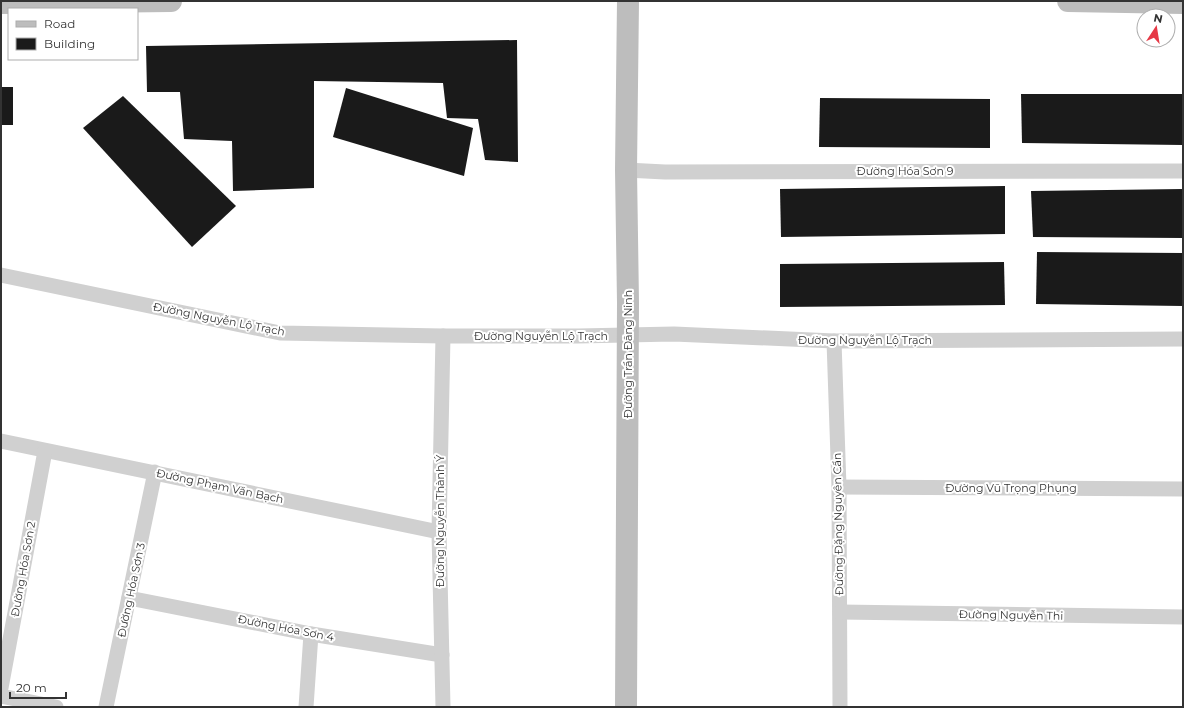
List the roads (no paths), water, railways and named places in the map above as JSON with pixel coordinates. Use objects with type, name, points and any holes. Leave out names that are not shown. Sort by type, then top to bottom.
[{"type":"street","points":[[1,2],[171,1]]},
{"type":"street","name":"Đường Trần Đăng Ninh","points":[[626,707],[626,170],[628,1]]},
{"type":"street","points":[[1068,1],[1183,3]]},
{"type":"street","name":"Đường Hóa Sơn 9","points":[[626,170],[665,172],[1183,171]]},
{"type":"street","name":"Đường Nguyễn Lộ Trạch","points":[[1,275],[280,332],[443,336],[674,334],[834,341],[1183,339]]},
{"type":"street","name":"Đường Nguyễn Thành Ý","points":[[443,336],[439,532],[443,707]]},
{"type":"street","name":"Đường Đặng Nguyên Cẩn","points":[[834,341],[839,487],[840,707]]},
{"type":"street","name":"Đường Phạm Văn Bạch","points":[[1,442],[155,472],[439,532]]},
{"type":"street","name":"Đường Hóa Sơn 2","points":[[1,688],[45,451]]},
{"type":"street","name":"Đường Hóa Sơn 3","points":[[106,707],[130,598],[155,472]]},
{"type":"street","name":"Đường Vũ Trọng Phụng","points":[[839,487],[1183,489]]},
{"type":"street","name":"Đường Hóa Sơn 4","points":[[130,598],[311,634],[442,655]]},
{"type":"street","name":"Đường Nguyễn Thi","points":[[840,612],[1183,617]]},
{"type":"street","points":[[306,707],[311,634]]},
{"type":"street","points":[[1,696],[56,707]]}]
